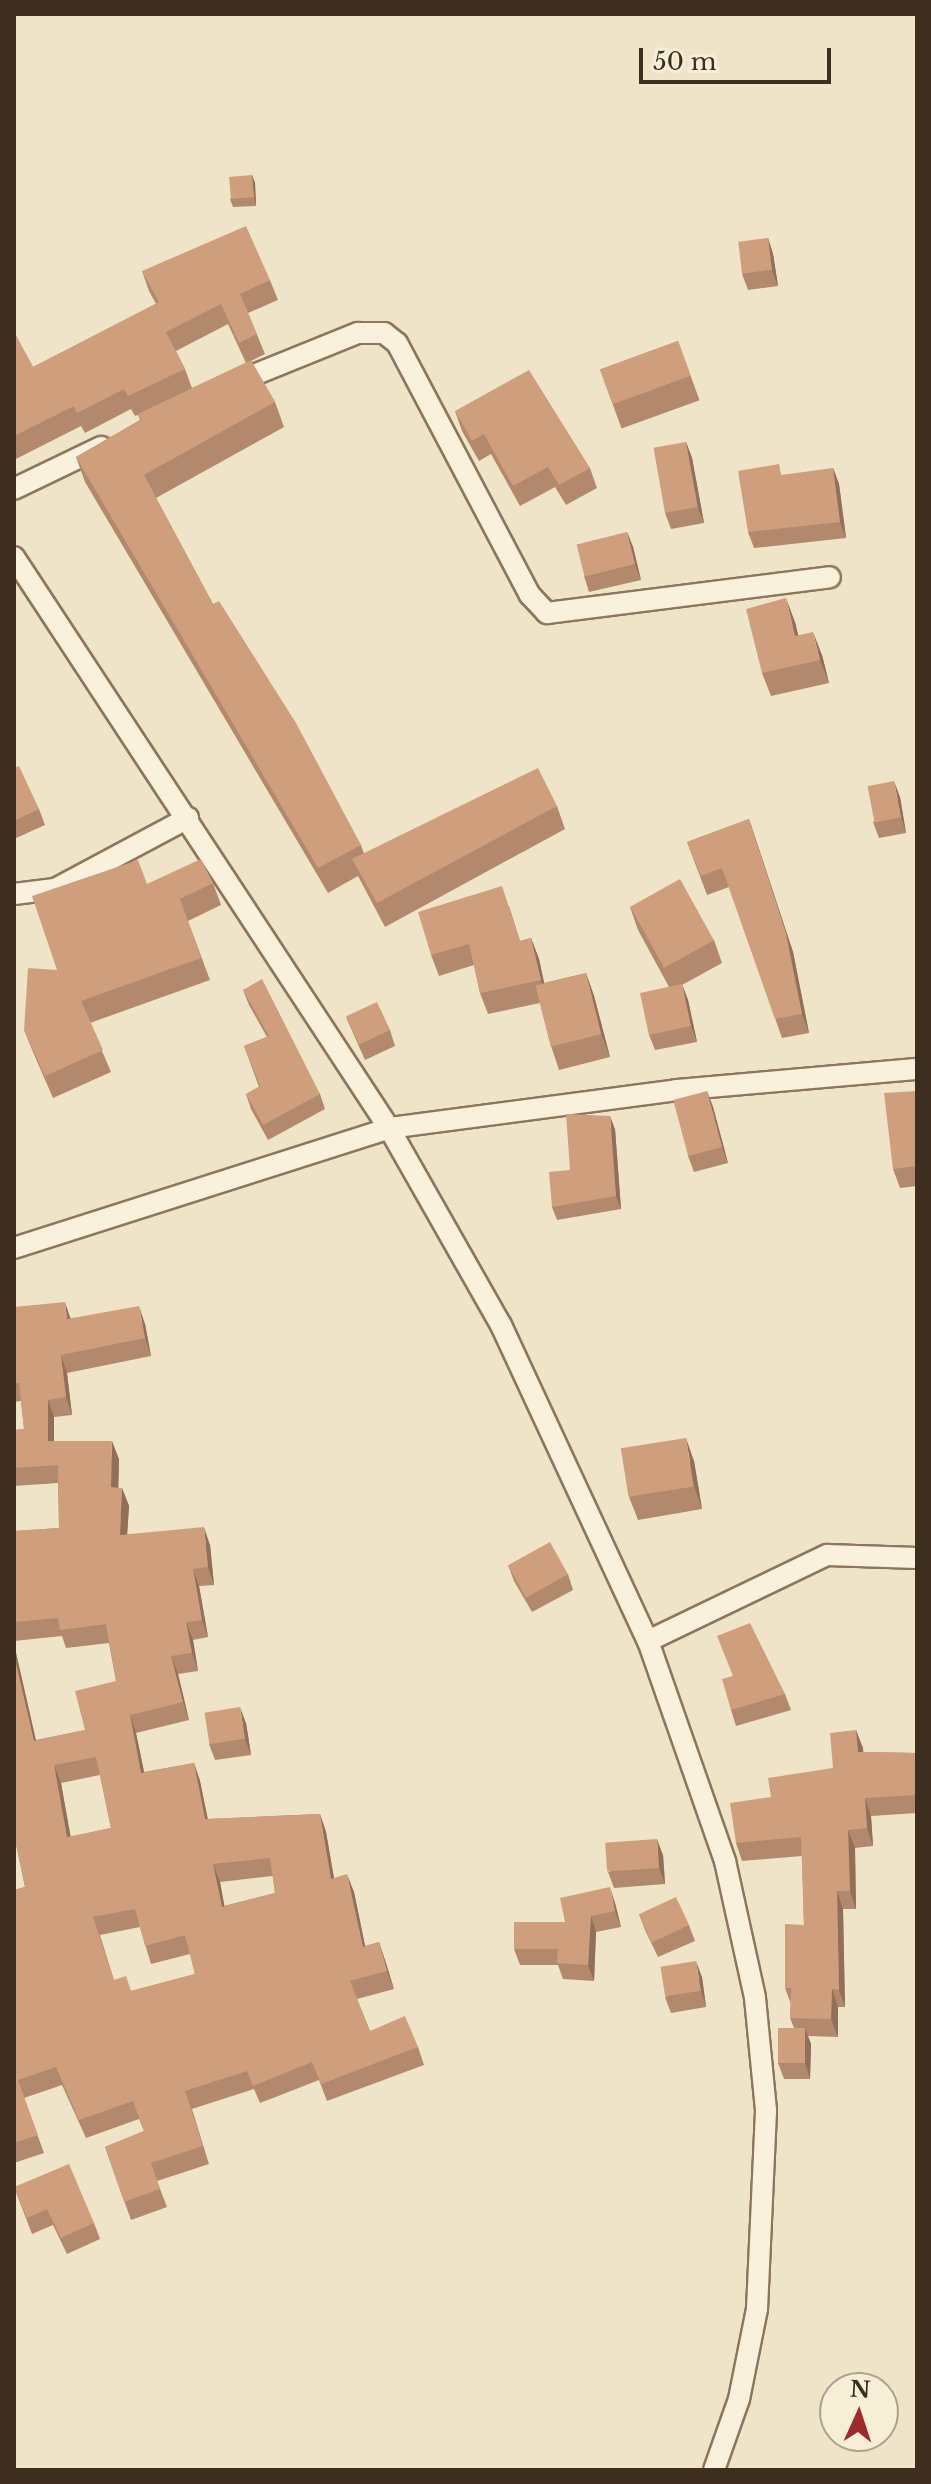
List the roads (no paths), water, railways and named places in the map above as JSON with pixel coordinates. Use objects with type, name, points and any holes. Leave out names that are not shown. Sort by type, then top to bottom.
[{"type":"street","points":[[214,393],[358,333],[384,333],[397,343],[530,595],[547,613],[830,577]]},
{"type":"street","points":[[14,489],[128,434]]},
{"type":"street","points":[[14,557],[389,1128],[501,1325],[648,1641],[725,1861],[755,1998],[766,2111],[757,2309],[739,2399],[714,2470]]},
{"type":"street","points":[[14,894],[55,889],[188,818]]},
{"type":"street","points":[[14,1248],[389,1128],[676,1090],[917,1069]]},
{"type":"street","points":[[648,1641],[827,1555],[917,1558]]}]
